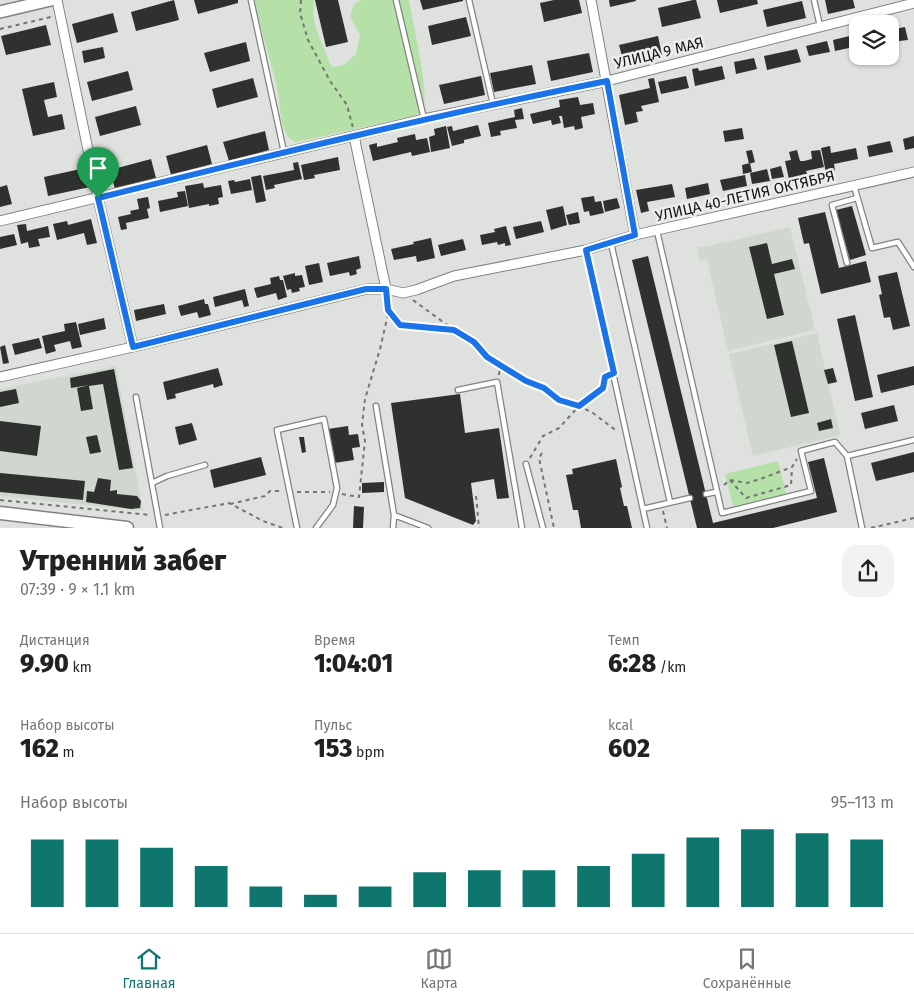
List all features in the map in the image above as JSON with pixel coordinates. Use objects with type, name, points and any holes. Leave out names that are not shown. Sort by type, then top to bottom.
[{"type":"main road","points":[[0,513],[94,526],[127,528]]},
{"type":"street","points":[[0,12],[51,0]]},
{"type":"street","points":[[57,0],[98,198],[133,347]]},
{"type":"street","points":[[591,0],[635,235]]},
{"type":"street","name":"УЛИЦА 9 МАЯ","points":[[0,221],[284,152],[493,104],[607,81],[820,26],[914,4]]},
{"type":"street","points":[[354,136],[386,289]]},
{"type":"street","name":"УЛИЦА 40-ЛЕТИЯ ОКТЯБРЯ","points":[[0,377],[133,347],[366,289],[386,289],[402,293],[416,290],[454,276],[586,250],[635,235],[914,172]]},
{"type":"lane","points":[[251,0],[284,152]]},
{"type":"lane","points":[[396,0],[424,120]]},
{"type":"lane","points":[[469,0],[493,104]]},
{"type":"lane","points":[[814,0],[820,26]]},
{"type":"lane","points":[[854,185],[872,248],[898,242],[914,267]]},
{"type":"lane","points":[[847,263],[832,205],[857,198]]},
{"type":"lane","points":[[657,231],[722,513],[811,491],[801,451],[835,442],[847,456],[862,528]]},
{"type":"lane","points":[[611,242],[670,502]]},
{"type":"lane","points":[[586,250],[647,528]]},
{"type":"lane","points":[[458,390],[497,382],[522,528]]},
{"type":"lane","points":[[136,398],[160,528]]},
{"type":"lane","points":[[376,406],[394,515],[392,528]]},
{"type":"lane","points":[[297,528],[278,430],[324,419],[337,488],[333,505],[316,528]]},
{"type":"lane","points":[[847,456],[914,440]]},
{"type":"lane","points":[[526,464],[543,528]]},
{"type":"lane","points":[[152,483],[167,476],[205,465]]},
{"type":"lane","points":[[706,494],[716,492]]},
{"type":"lane","points":[[643,509],[690,498]]},
{"type":"lane","points":[[394,515],[428,528]]},
{"type":"path","points":[[301,0],[300,13],[308,40],[330,81],[347,105],[354,136]]},
{"type":"path","points":[[0,29],[52,17]]},
{"type":"path","points":[[0,500],[158,516],[230,504],[265,496],[270,491],[336,492],[359,497],[365,441],[362,425],[364,399],[380,349],[388,310],[386,289]]},
{"type":"path","points":[[402,293],[474,342],[487,357],[526,381],[544,388],[559,400],[579,406],[593,413],[620,433]]},
{"type":"path","points":[[388,310],[400,325],[454,330]]},
{"type":"path","points":[[497,382],[500,365]]},
{"type":"path","points":[[526,464],[543,436],[558,428],[579,406],[603,388],[605,377],[614,373]]},
{"type":"path","points":[[730,480],[746,498],[791,485],[792,467],[801,451]]},
{"type":"path","points":[[542,453],[539,458],[554,528]]},
{"type":"path","points":[[730,480],[746,483],[792,467]]},
{"type":"path","points":[[716,492],[730,480]]},
{"type":"path","points":[[476,496],[479,528]]},
{"type":"path","points":[[230,504],[263,521],[283,528]]},
{"type":"path","points":[[662,504],[667,528]]},
{"type":"path","points":[[871,528],[914,518]]},
{"type":"shaded area","points":[[790,227],[815,330],[728,351],[707,260],[700,261],[697,247],[709,246]]},
{"type":"shaded area","points":[[817,333],[840,435],[753,456],[729,354]]},
{"type":"shaded area","points":[[116,366],[143,511],[0,496],[0,389]]},
{"type":"green space","points":[[255,0],[314,0],[313,15],[316,28],[329,62],[333,67],[344,65],[356,54],[360,35],[350,16],[354,5],[361,0],[409,0],[420,56],[425,101],[423,109],[414,116],[297,142],[292,141],[286,134],[282,124],[277,89]]},
{"type":"green space","points":[[778,461],[786,494],[733,506],[725,474]]},
{"type":"building","points":[[174,0],[179,20],[136,31],[131,12]]},
{"type":"building","points":[[194,0],[238,0],[238,3],[198,14]]},
{"type":"building","points":[[315,0],[338,0],[348,42],[326,47]]},
{"type":"building","points":[[420,0],[463,0],[463,1],[423,10]]},
{"type":"building","points":[[554,0],[579,0],[582,13],[544,22],[540,3]]},
{"type":"building","points":[[609,0],[636,0],[636,1],[610,7]]},
{"type":"building","points":[[696,0],[701,18],[662,27],[658,8]]},
{"type":"building","points":[[717,0],[757,0],[758,4],[720,13]]},
{"type":"building","points":[[825,0],[853,0],[855,8],[828,14]]},
{"type":"building","points":[[802,1],[806,18],[767,27],[763,10]]},
{"type":"building","points":[[113,13],[118,32],[77,43],[72,24]]},
{"type":"building","points":[[466,17],[471,36],[432,45],[428,26]]},
{"type":"building","points":[[46,25],[51,45],[6,55],[1,36]]},
{"type":"building","points":[[905,27],[908,40],[899,41],[899,28]]},
{"type":"building","points":[[658,36],[662,55],[624,64],[619,45]]},
{"type":"building","points":[[849,36],[849,48],[835,51],[833,40]]},
{"type":"building","points":[[827,41],[830,52],[809,56],[806,46]]},
{"type":"building","points":[[246,42],[250,61],[210,72],[204,53]]},
{"type":"building","points":[[103,47],[105,58],[84,63],[82,51]]},
{"type":"building","points":[[797,49],[801,62],[767,70],[764,56]]},
{"type":"building","points":[[589,53],[593,72],[551,81],[547,61]]},
{"type":"building","points":[[754,58],[757,69],[736,74],[734,62]]},
{"type":"building","points":[[532,65],[536,84],[494,92],[490,73]]},
{"type":"building","points":[[722,66],[725,79],[695,86],[692,69],[698,68],[699,71]]},
{"type":"building","points":[[128,71],[133,90],[92,101],[87,82]]},
{"type":"building","points":[[481,76],[485,95],[444,104],[439,85]]},
{"type":"building","points":[[686,76],[689,88],[661,94],[658,82]]},
{"type":"building","points":[[253,78],[258,97],[217,108],[212,89]]},
{"type":"building","points":[[654,78],[659,102],[641,106],[643,111],[636,112],[638,122],[625,125],[619,95],[650,88],[648,79]]},
{"type":"building","points":[[54,82],[57,97],[44,100],[48,117],[62,114],[65,129],[33,136],[22,89]]},
{"type":"building","points":[[578,97],[580,105],[593,103],[595,114],[581,117],[583,128],[575,130],[574,126],[564,128],[562,116],[559,116],[561,123],[552,125],[551,120],[533,124],[530,114],[560,107],[559,100]]},
{"type":"building","points":[[136,106],[141,125],[100,136],[95,117]]},
{"type":"building","points":[[522,108],[524,119],[515,120],[517,128],[500,131],[501,135],[491,137],[488,123],[515,117],[514,110]]},
{"type":"building","points":[[478,125],[481,136],[464,140],[464,143],[452,146],[447,127],[452,126],[453,131]]},
{"type":"building","points":[[446,126],[450,148],[431,152],[429,137],[435,135],[434,129]]},
{"type":"building","points":[[742,128],[744,139],[725,142],[723,131]]},
{"type":"building","points":[[265,131],[269,150],[229,161],[223,142]]},
{"type":"building","points":[[415,134],[416,140],[427,138],[430,152],[412,156],[411,152],[373,161],[369,145],[377,143],[377,147],[398,142],[397,138]]},
{"type":"building","points":[[914,136],[914,148],[905,150],[903,139]]},
{"type":"building","points":[[890,141],[893,152],[869,157],[867,146]]},
{"type":"building","points":[[207,145],[212,164],[171,175],[166,156]]},
{"type":"building","points":[[830,146],[831,153],[856,148],[858,159],[834,164],[835,171],[826,173],[821,148]]},
{"type":"building","points":[[752,150],[755,162],[749,164],[746,151]]},
{"type":"building","points":[[797,150],[800,161],[804,161],[812,159],[811,151],[820,150],[824,167],[806,171],[807,174],[797,176],[798,182],[790,184],[785,161],[791,160],[789,152]]},
{"type":"building","points":[[338,157],[340,170],[314,175],[315,178],[304,180],[301,165]]},
{"type":"building","points":[[151,159],[156,178],[115,189],[110,170]]},
{"type":"building","points":[[298,162],[302,179],[274,185],[275,188],[266,190],[263,176],[294,170],[293,163]]},
{"type":"building","points":[[750,163],[752,172],[743,174],[742,165]]},
{"type":"building","points":[[781,166],[784,177],[772,179],[770,169]]},
{"type":"building","points":[[85,168],[90,187],[48,196],[44,177]]},
{"type":"building","points":[[767,169],[770,181],[752,184],[750,173]]},
{"type":"building","points":[[261,175],[266,201],[256,203],[251,177]]},
{"type":"building","points":[[745,175],[747,186],[723,191],[720,180]]},
{"type":"building","points":[[250,179],[252,190],[231,194],[228,181],[234,180],[235,182]]},
{"type":"building","points":[[203,183],[204,188],[221,185],[223,197],[218,198],[219,204],[189,208],[185,186]]},
{"type":"building","points":[[708,183],[710,194],[687,199],[685,188]]},
{"type":"building","points":[[672,184],[675,197],[647,202],[649,211],[641,213],[636,190]]},
{"type":"building","points":[[7,185],[12,204],[0,207],[0,187]]},
{"type":"building","points":[[185,191],[188,206],[160,212],[158,201],[178,197],[177,192]]},
{"type":"building","points":[[594,196],[595,202],[601,201],[604,213],[590,216],[589,211],[584,212],[581,198]]},
{"type":"building","points":[[148,197],[150,208],[147,209],[149,218],[126,223],[127,229],[121,230],[118,217],[131,214],[130,211],[139,209],[137,199]]},
{"type":"building","points":[[617,198],[620,208],[605,212],[603,201]]},
{"type":"building","points":[[563,206],[567,225],[551,230],[546,210]]},
{"type":"building","points":[[852,206],[866,255],[850,260],[836,210]]},
{"type":"building","points":[[578,212],[580,223],[569,225],[566,215]]},
{"type":"building","points":[[825,212],[839,268],[866,261],[871,282],[821,294],[809,243],[804,244],[798,218]]},
{"type":"building","points":[[91,219],[97,243],[87,245],[84,233],[57,240],[53,224],[67,221],[68,225]]},
{"type":"building","points":[[541,221],[544,232],[516,239],[513,227]]},
{"type":"building","points":[[26,224],[27,231],[48,226],[50,237],[38,239],[40,246],[29,248],[28,242],[21,244],[17,225]]},
{"type":"building","points":[[506,226],[511,245],[505,246],[505,243],[498,245],[497,242],[482,245],[480,235],[495,232],[494,229]]},
{"type":"building","points":[[14,234],[17,245],[0,249],[0,237]]},
{"type":"building","points":[[431,238],[435,258],[417,262],[416,256],[394,260],[391,249]]},
{"type":"building","points":[[463,239],[466,250],[441,256],[438,245]]},
{"type":"building","points":[[767,243],[772,264],[792,259],[795,269],[774,274],[784,315],[767,319],[749,247]]},
{"type":"building","points":[[359,256],[361,268],[356,270],[357,274],[350,276],[349,272],[330,276],[327,263]]},
{"type":"building","points":[[648,256],[713,523],[817,498],[808,462],[824,458],[837,512],[773,528],[697,528],[632,260]]},
{"type":"building","points":[[319,263],[323,282],[309,285],[305,266]]},
{"type":"building","points":[[897,272],[910,326],[893,330],[890,317],[884,318],[879,295],[882,294],[878,276]]},
{"type":"building","points":[[295,273],[295,276],[302,275],[305,287],[299,288],[300,291],[292,293],[291,289],[287,290],[283,276]]},
{"type":"building","points":[[279,276],[280,280],[283,280],[287,297],[278,300],[276,293],[257,298],[254,288],[271,284],[270,278]]},
{"type":"building","points":[[245,289],[249,306],[244,307],[242,300],[215,307],[213,297]]},
{"type":"building","points":[[204,299],[205,304],[208,304],[211,315],[199,318],[197,312],[181,316],[178,306]]},
{"type":"building","points":[[164,304],[166,314],[136,321],[134,310]]},
{"type":"building","points":[[855,315],[873,397],[855,401],[837,319]]},
{"type":"building","points":[[104,318],[106,329],[80,335],[78,324]]},
{"type":"building","points":[[76,322],[82,347],[72,349],[70,341],[54,345],[56,351],[46,354],[42,336],[65,331],[64,324]]},
{"type":"building","points":[[39,338],[42,348],[15,355],[12,344]]},
{"type":"building","points":[[792,341],[809,413],[791,417],[774,345]]},
{"type":"building","points":[[5,345],[9,363],[3,364],[0,347]]},
{"type":"building","points":[[914,366],[914,385],[881,393],[877,375]]},
{"type":"building","points":[[218,368],[223,385],[214,388],[213,384],[175,394],[176,398],[167,400],[163,382]]},
{"type":"building","points":[[833,368],[837,382],[828,384],[824,370]]},
{"type":"building","points":[[114,369],[133,468],[119,470],[103,384],[89,386],[93,409],[81,411],[77,388],[89,385],[71,388],[70,378]]},
{"type":"building","points":[[16,389],[19,403],[0,407],[0,392]]},
{"type":"building","points":[[460,394],[465,433],[499,428],[509,498],[497,499],[494,479],[471,483],[476,521],[473,525],[405,498],[391,403]]},
{"type":"building","points":[[894,405],[898,421],[865,429],[861,413]]},
{"type":"building","points":[[831,419],[833,428],[819,431],[817,423]]},
{"type":"building","points":[[0,421],[41,426],[37,456],[0,451]]},
{"type":"building","points":[[192,423],[197,440],[179,445],[175,427]]},
{"type":"building","points":[[348,426],[349,435],[358,434],[360,447],[352,448],[354,460],[334,463],[328,429]]},
{"type":"building","points":[[97,435],[101,452],[90,454],[86,437]]},
{"type":"building","points":[[299,437],[304,437],[306,452],[302,453]]},
{"type":"building","points":[[914,452],[914,472],[876,481],[871,463]]},
{"type":"building","points":[[261,457],[266,475],[214,488],[210,470]]},
{"type":"building","points":[[616,459],[624,506],[627,506],[632,528],[581,528],[578,510],[573,510],[566,475],[573,474],[572,469]]},
{"type":"building","points":[[0,473],[85,481],[83,500],[0,492]]},
{"type":"building","points":[[98,478],[111,480],[110,491],[117,490],[117,494],[137,496],[141,501],[140,508],[131,509],[86,502],[87,491],[94,492]]},
{"type":"building","points":[[384,482],[384,492],[362,493],[362,483]]},
{"type":"building","points":[[354,506],[364,507],[363,528],[353,528]]},
{"type":"route","points":[[607,81],[635,235],[586,250],[614,373],[605,377],[603,388],[579,406],[559,400],[544,388],[526,381],[487,357],[474,342],[454,330],[400,325],[388,310],[386,289],[366,289],[133,347],[98,198],[284,152],[493,104],[607,81]]}]
